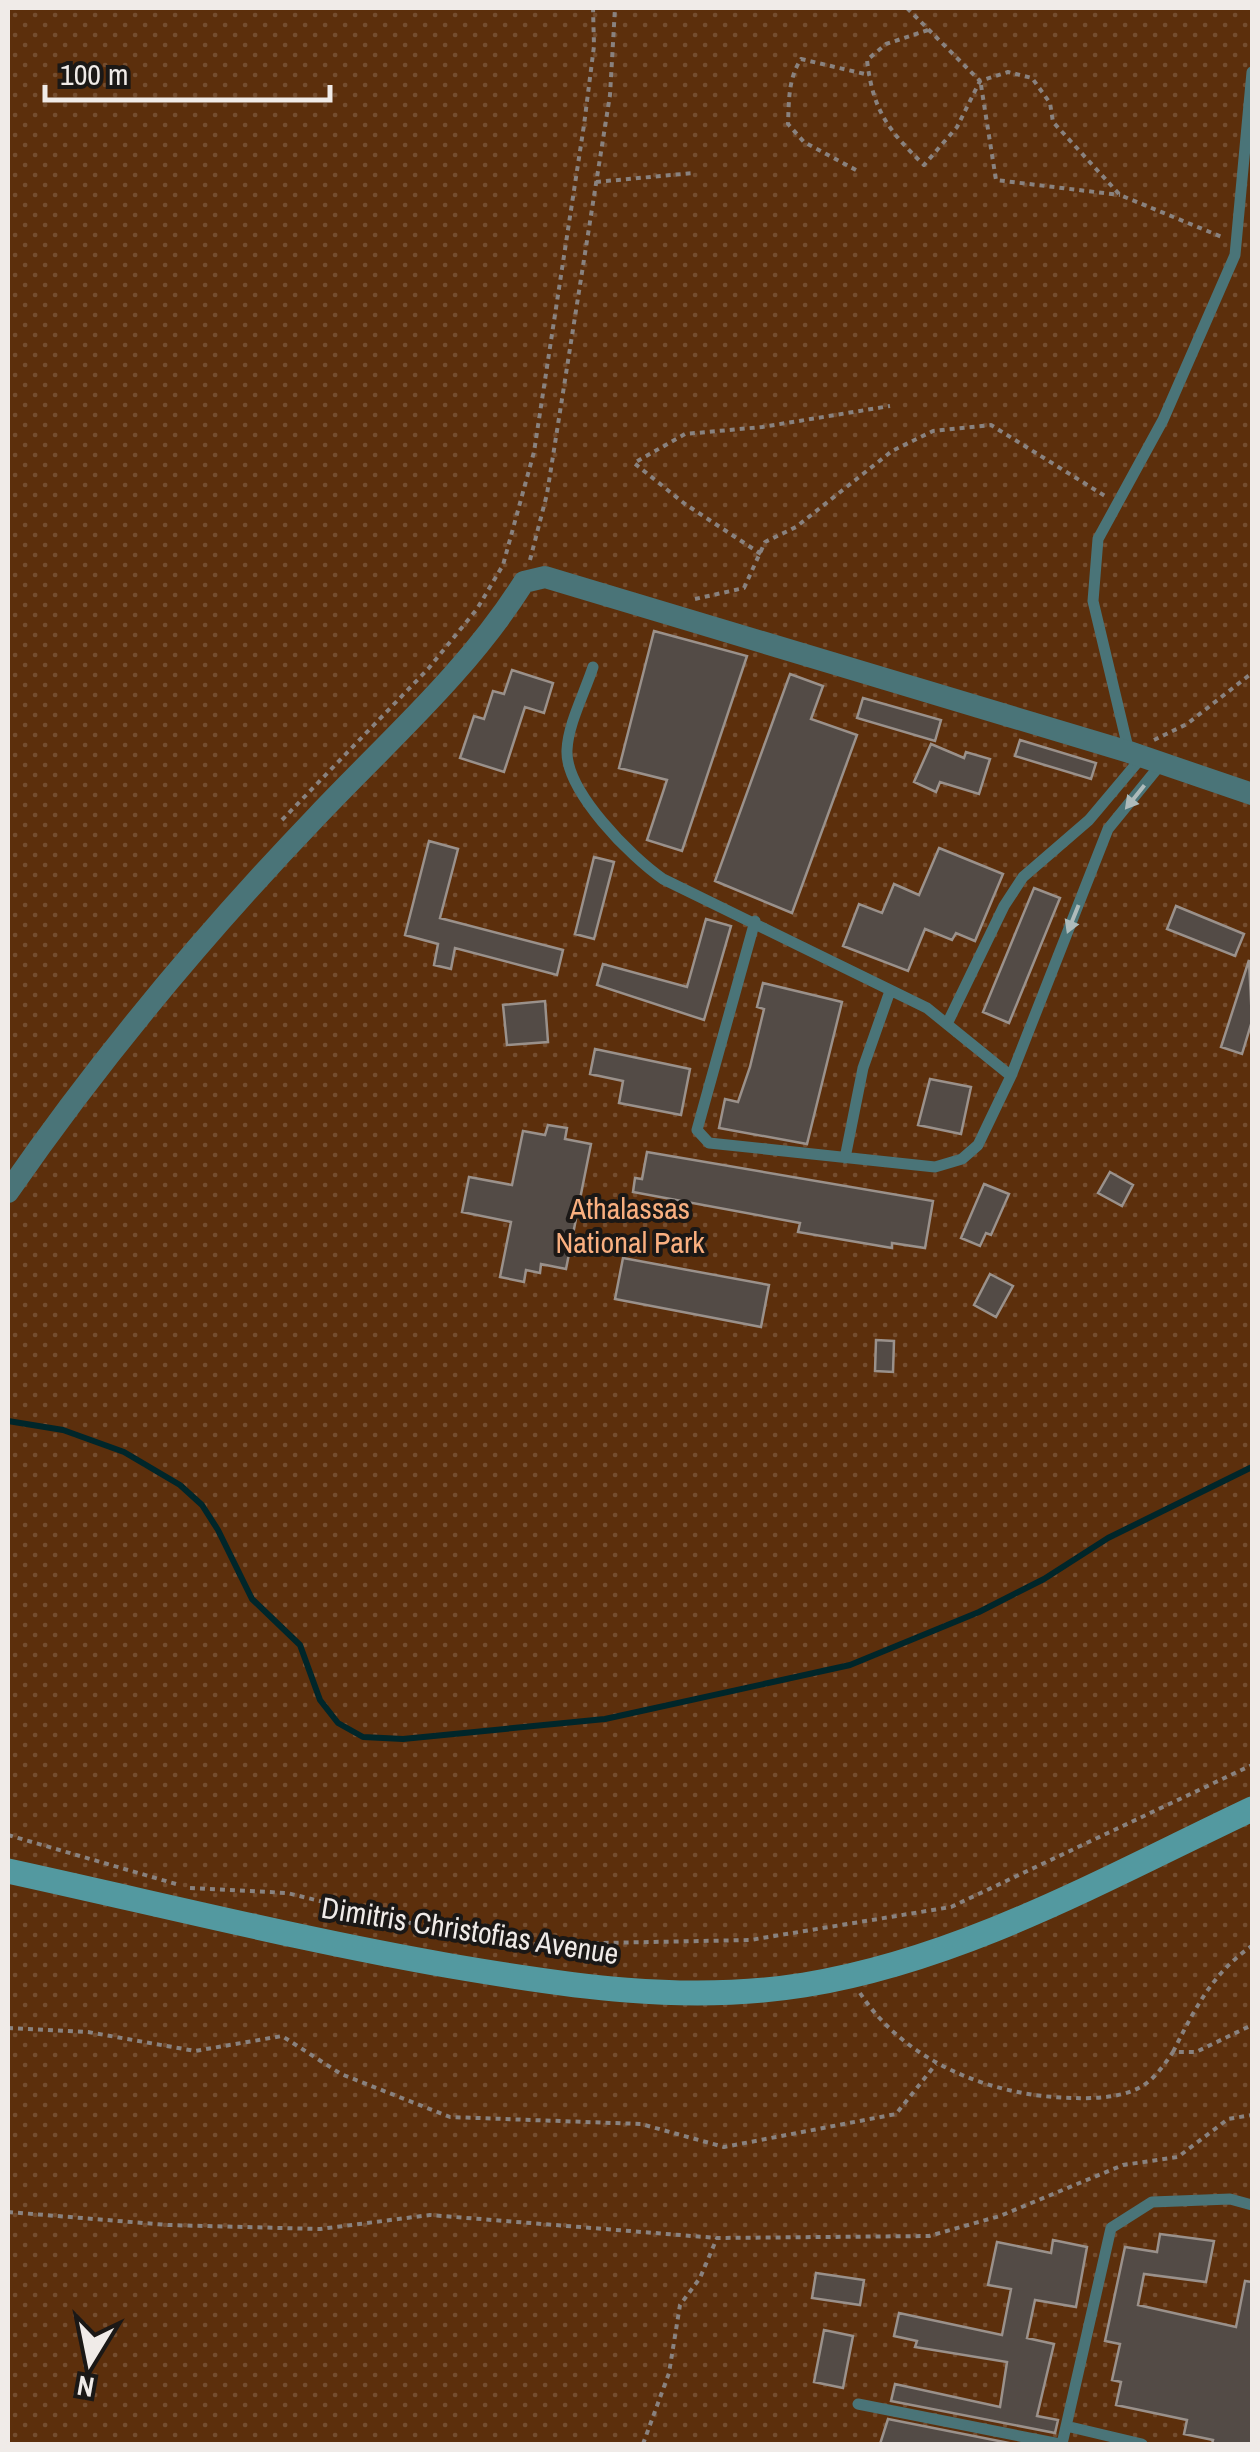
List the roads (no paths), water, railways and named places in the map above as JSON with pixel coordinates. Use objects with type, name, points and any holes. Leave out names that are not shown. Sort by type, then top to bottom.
[{"type":"main road","name":"Dimitris Christofias Avenue","points":[[8,1871],[381,1954],[574,1988],[703,1994],[804,1985],[902,1962],[1004,1927],[1252,1808]]},
{"type":"street","points":[[8,1192],[71,1101],[184,966],[318,815],[412,722],[498,623],[524,582],[545,577],[1252,794]]},
{"type":"lane","points":[[755,922],[697,1130],[709,1144],[935,1168],[962,1159],[978,1144],[1011,1076],[1108,828],[1144,758],[1093,601],[1098,539],[1198,347],[1236,242],[1252,72]]},
{"type":"lane","points":[[594,667],[567,749],[574,783],[638,862],[662,880],[927,1008],[1011,1076]]},
{"type":"lane","points":[[947,1024],[1004,906],[1024,876],[1089,820],[1144,758]]},
{"type":"lane","points":[[1089,820],[1108,828]]},
{"type":"lane","points":[[846,1158],[864,1068],[890,991]]},
{"type":"lane","points":[[858,2404],[1061,2444],[1111,2228],[1152,2202],[1230,2200],[1252,2205]]},
{"type":"lane","points":[[1066,2426],[1142,2444]]},
{"type":"waterway","points":[[8,1421],[63,1430],[124,1452],[180,1485],[202,1505],[218,1530],[252,1599],[300,1645],[320,1700],[338,1723],[363,1737],[403,1739],[605,1719],[850,1665],[979,1612],[1044,1579],[1108,1538],[1252,1467]]},
{"type":"park label","name":"Athalassas National Park","points":[[630,1226]]}]
